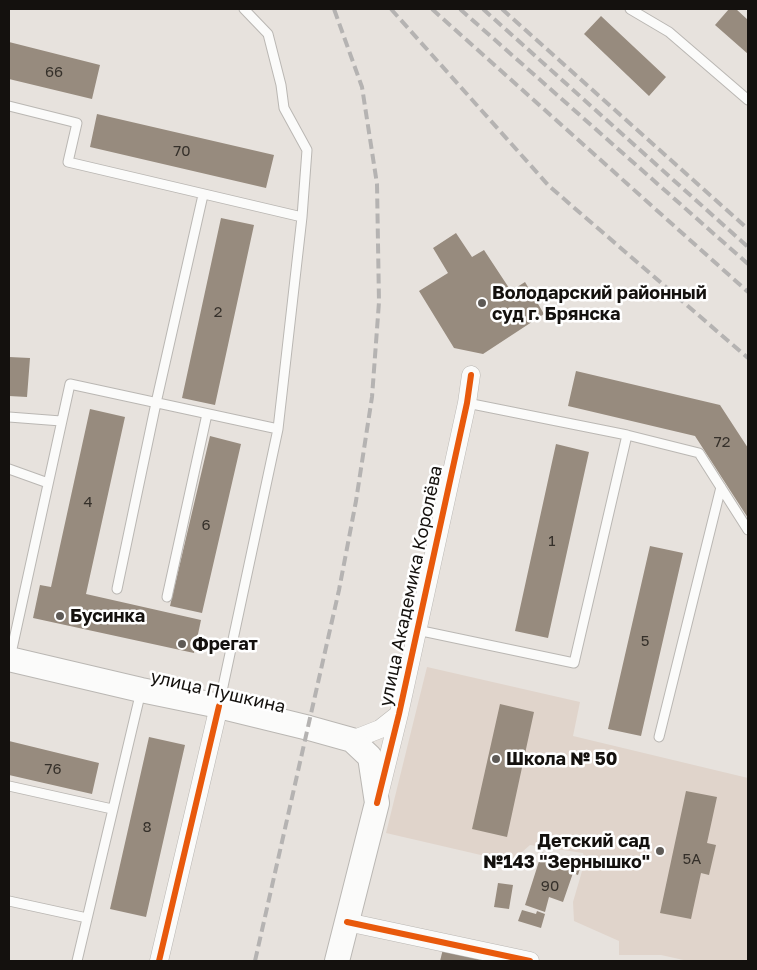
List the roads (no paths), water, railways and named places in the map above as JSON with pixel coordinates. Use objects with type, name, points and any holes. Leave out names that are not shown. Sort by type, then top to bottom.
[{"type":"main road","name":"улица Пушкина","points":[[9,659],[219,706],[352,740],[370,758],[377,803]]},
{"type":"main road","name":"улица Академика Королёва","points":[[337,961],[377,803]]},
{"type":"street","name":"улица Академика Королёва","points":[[377,803],[399,714],[467,403],[471,375]]},
{"type":"street","points":[[159,961],[219,706]]},
{"type":"street","points":[[352,740],[380,729],[399,714]]},
{"type":"street","points":[[347,922],[530,961]]},
{"type":"lane","points":[[219,706],[278,429],[302,217],[307,150],[284,108],[281,84],[268,34],[244,9]]},
{"type":"lane","points":[[630,9],[669,32],[748,100]]},
{"type":"lane","points":[[9,106],[76,123],[68,162],[302,217]]},
{"type":"lane","points":[[118,589],[156,403],[203,195]]},
{"type":"lane","points":[[9,659],[70,384],[278,429]]},
{"type":"lane","points":[[467,403],[627,435],[699,453],[748,530]]},
{"type":"lane","points":[[167,597],[207,414]]},
{"type":"lane","points":[[9,417],[61,421]]},
{"type":"lane","points":[[417,630],[574,663],[627,435]]},
{"type":"lane","points":[[9,469],[48,483]]},
{"type":"lane","points":[[659,737],[721,487]]},
{"type":"lane","points":[[77,961],[141,690]]},
{"type":"lane","points":[[9,786],[112,808]]},
{"type":"lane","points":[[9,901],[87,918]]},
{"type":"railway","points":[[255,961],[339,590],[356,501],[372,397],[379,302],[377,184],[362,87],[334,9]]},
{"type":"railway","points":[[391,9],[549,186],[748,358]]},
{"type":"railway","points":[[432,9],[748,292]]},
{"type":"railway","points":[[460,9],[748,264]]},
{"type":"railway","points":[[483,9],[748,247]]},
{"type":"railway","points":[[502,9],[748,229]]},
{"type":"place","name":"Володарский районный суд г. Брянска","points":[[482,303]]},
{"type":"place","name":"Бусинка","points":[[60,616]]},
{"type":"place","name":"Фрегат","points":[[182,644]]},
{"type":"place","name":"Школа № 50","points":[[496,759]]},
{"type":"place","name":"Детский сад №143 \"Зернышко\"","points":[[660,851]]}]
